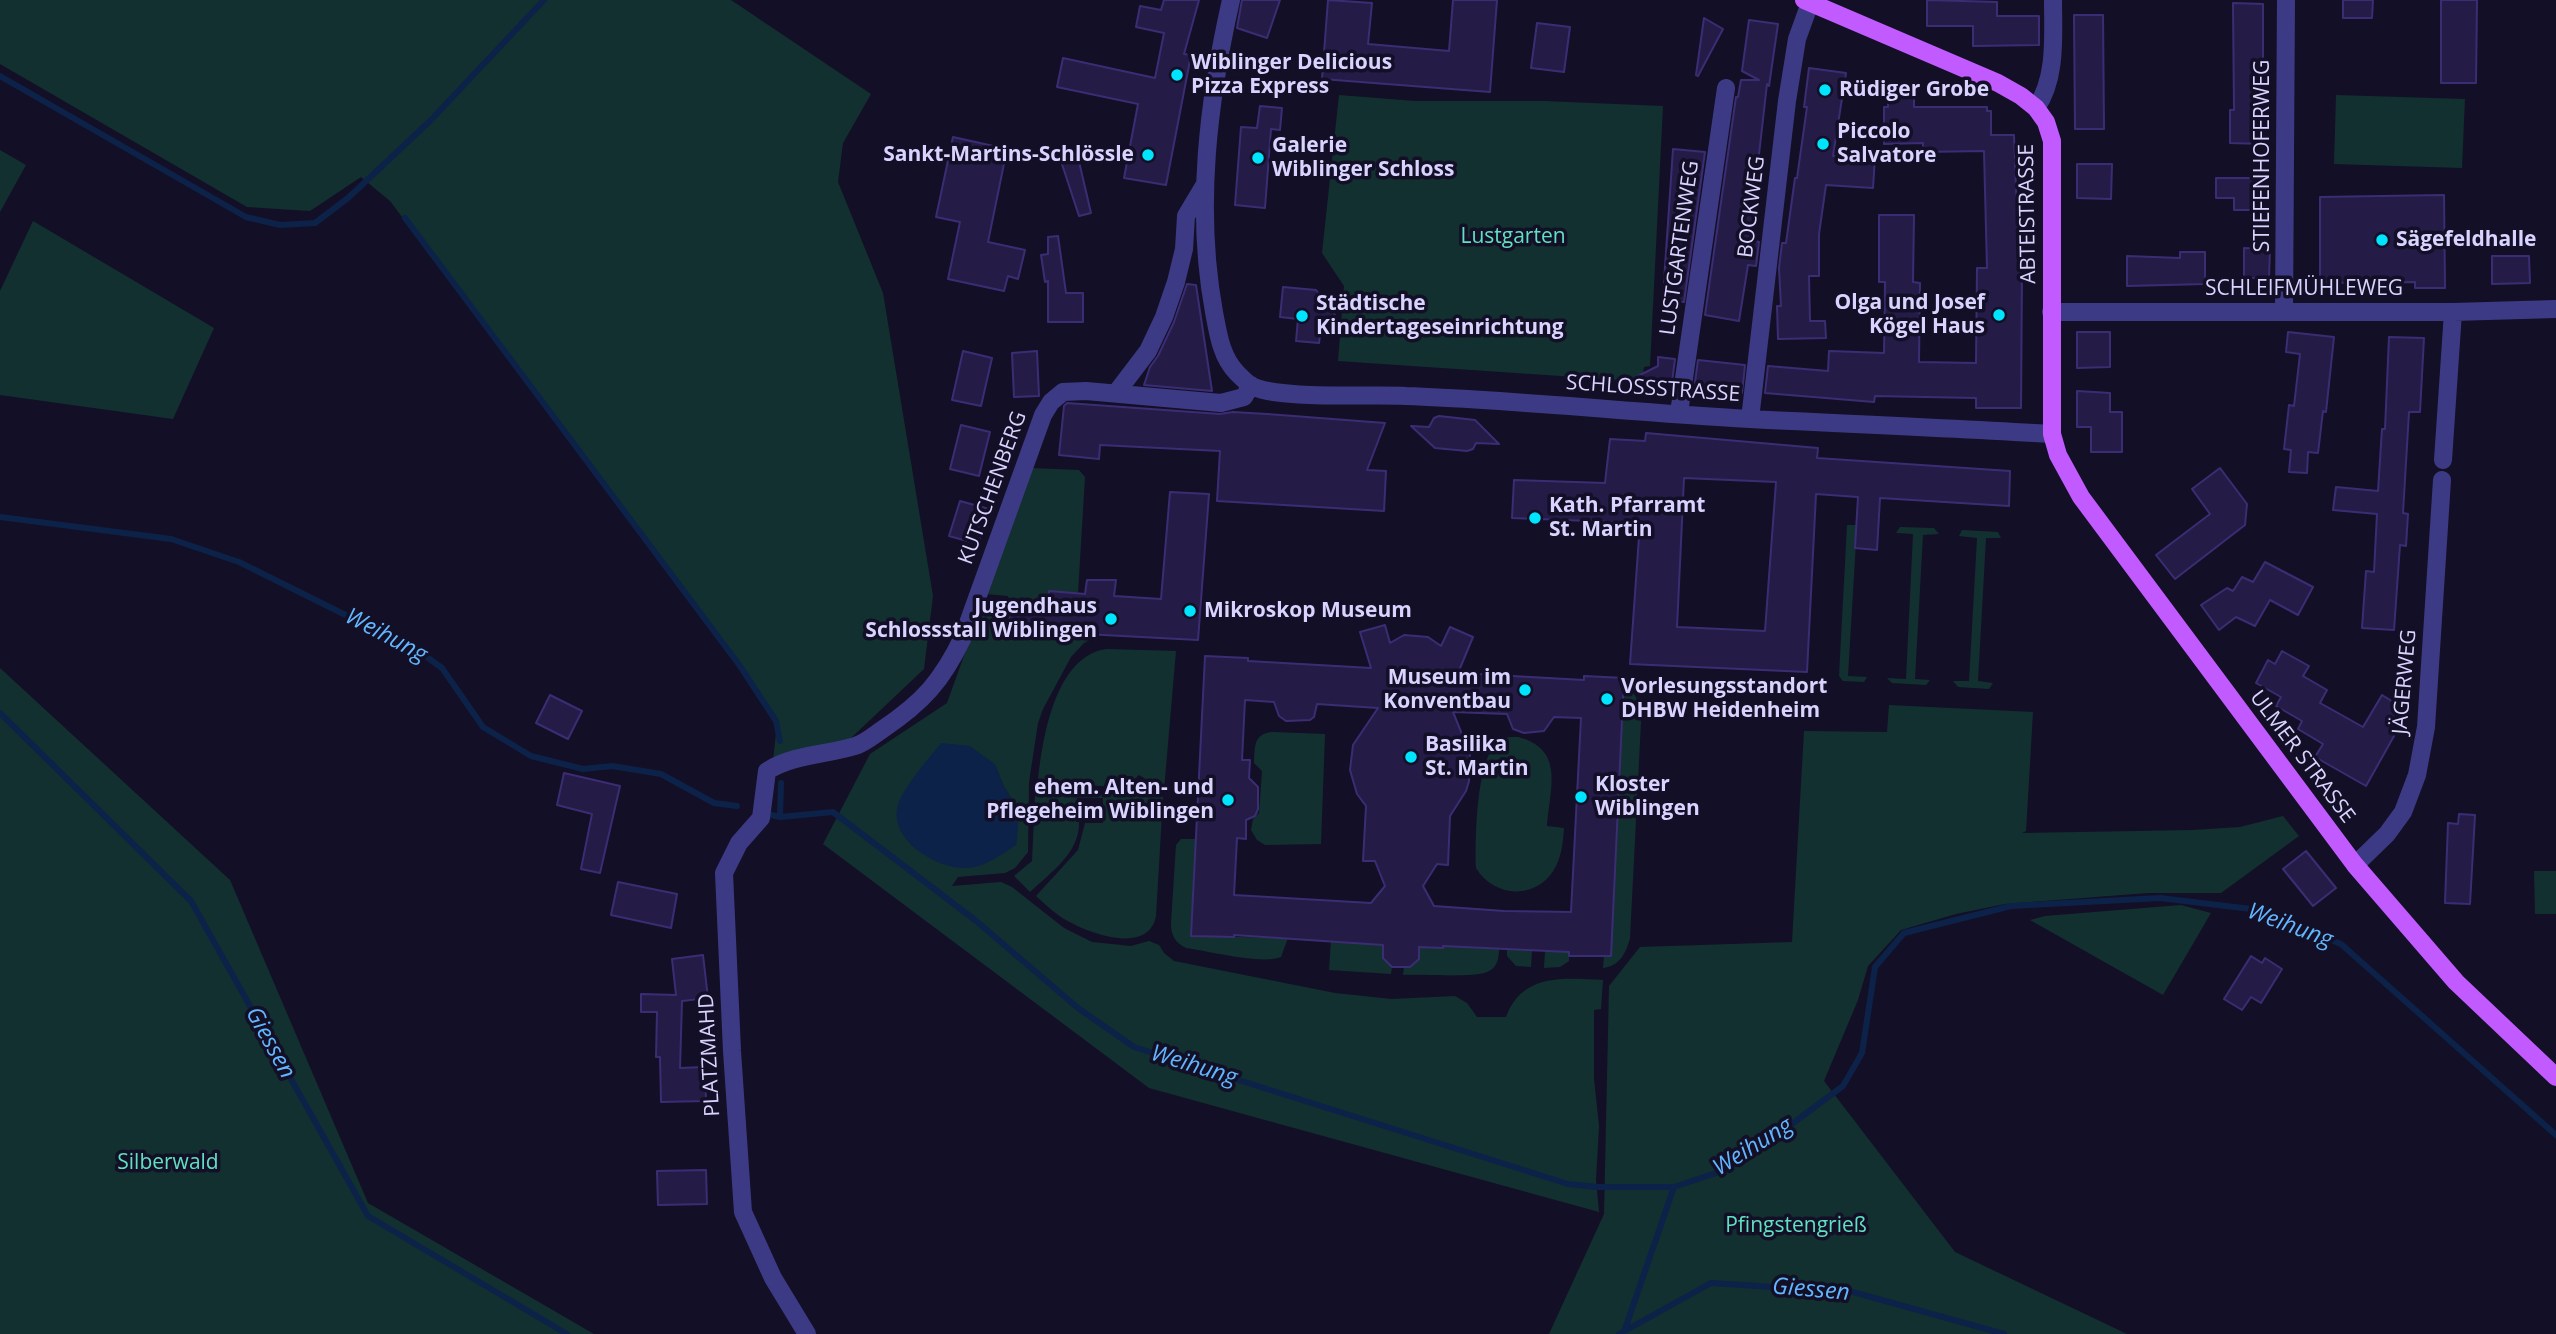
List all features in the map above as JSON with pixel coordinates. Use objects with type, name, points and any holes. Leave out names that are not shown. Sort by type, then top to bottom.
[{"type":"main road","points":[[1807,1],[1998,83],[2036,108]]},
{"type":"main road","name":"ABTEISTRASSE","points":[[2036,108],[2046,122],[2052,141],[2052,434]]},
{"type":"main road","name":"ULMER STRASSE","points":[[2052,434],[2058,455],[2081,498],[2355,865],[2456,982],[2556,1077]]},
{"type":"street","points":[[1116,394],[1220,403],[1244,397],[1251,385],[1234,370],[1220,343],[1210,289],[1204,186],[1217,65],[1231,0]]},
{"type":"street","points":[[2036,108],[2045,95],[2050,77],[2053,0]]},
{"type":"street","name":"STIEFENHOFERWEG","points":[[2284,312],[2286,0]]},
{"type":"street","name":"BOCKWEG","points":[[1750,419],[1787,101],[1797,39],[1807,1]]},
{"type":"street","name":"LUSTGARTENWEG","points":[[1679,413],[1726,89]]},
{"type":"street","points":[[1116,394],[1148,351],[1164,317],[1181,260],[1186,216],[1204,186]]},
{"type":"street","name":"SCHLEIFMÜHLEWEG","points":[[2051,312],[2453,312],[2556,309]]},
{"type":"street","points":[[2443,460],[2453,312]]},
{"type":"street","name":"SCHLOSSSTRASSE","points":[[1251,385],[1266,391],[1301,394],[1456,398],[1750,419],[2052,434]]},
{"type":"street","name":"KUTSCHENBERG","points":[[767,771],[781,762],[858,746],[926,695],[948,668],[963,638],[1043,415],[1051,402],[1063,392],[1116,394]]},
{"type":"street","name":"JÄGERWEG","points":[[2355,865],[2387,834],[2403,812],[2417,775],[2426,727],[2442,480]]},
{"type":"street","name":"PLATZMAHD","points":[[767,771],[761,818],[739,843],[724,873],[742,1199],[743,1212],[773,1278],[807,1334]]},
{"type":"green space","points":[[0,0],[731,0],[871,94],[843,143],[838,182],[883,293],[933,596],[924,669],[851,738],[773,761],[777,724],[740,666],[390,201],[361,177],[310,211],[247,207],[0,64]]},
{"type":"green space","name":"Lustgarten","points":[[1339,95],[1415,101],[1544,101],[1663,106],[1650,366],[1644,367],[1643,374],[1635,381],[1338,361],[1344,286],[1322,253]]},
{"type":"green space","points":[[2336,95],[2465,99],[2462,168],[2334,164]]},
{"type":"green space","points":[[0,150],[26,165],[0,212]]},
{"type":"green space","points":[[33,221],[214,328],[173,419],[0,395],[0,291]]},
{"type":"green space","points":[[1031,468],[1079,470],[1085,477],[1078,593],[1050,591],[1048,606],[1010,603],[1008,596],[986,594]]},
{"type":"green space","points":[[1847,525],[1857,525],[1848,676],[1867,677],[1864,682],[1843,681],[1839,676]]},
{"type":"green space","points":[[1900,527],[1934,528],[1939,534],[1923,535],[1915,679],[1930,680],[1926,685],[1892,683],[1887,678],[1906,679],[1913,534],[1896,533]]},
{"type":"green space","points":[[1962,530],[1998,532],[2001,538],[1986,538],[1978,681],[1993,683],[1989,689],[1958,687],[1953,681],[1969,681],[1977,538],[1959,536]]},
{"type":"green space","points":[[979,614],[1010,617],[1010,621],[1022,622],[1048,615],[1047,632],[1099,635],[1084,643],[1071,657],[1038,723],[1029,782],[1028,852],[1015,868],[1005,873],[958,877],[952,886],[1001,882],[1012,887],[1064,928],[1092,942],[1131,946],[1149,941],[1159,945],[1174,961],[1335,993],[1392,999],[1455,996],[1467,1003],[1477,1017],[1506,1017],[1522,992],[1546,981],[1603,980],[1601,1009],[1594,1010],[1594,1079],[1599,1126],[1596,1180],[1599,1212],[1149,1088],[823,844],[870,754],[947,703]],"holes":[[[995,764],[1003,785],[1017,807],[1016,845]]]},
{"type":"green space","points":[[1107,649],[1176,651],[1164,790],[1139,775],[1129,784],[1114,787],[1038,781],[1048,723],[1063,683],[1075,666],[1089,655]]},
{"type":"green space","name":"Silberwald","points":[[0,668],[230,880],[368,1203],[594,1334],[0,1334]]},
{"type":"green space","points":[[1624,678],[1637,699],[1641,722],[1630,938],[1621,958],[1614,965],[1603,968],[1604,956],[1611,956]]},
{"type":"green space","name":"Pfingstengrieß","points":[[1889,705],[2033,712],[2026,831],[2022,833],[2240,827],[2283,816],[2299,836],[2221,893],[2148,893],[2005,904],[1956,914],[1901,930],[1868,966],[1858,1000],[1824,1081],[1955,1252],[2127,1334],[1549,1334],[1604,1214],[1609,986],[1640,947],[1792,942],[1804,731],[1887,732]]},
{"type":"green space","points":[[1272,732],[1325,734],[1321,844],[1265,845],[1257,840],[1251,830],[1253,819],[1259,813],[1262,771],[1254,763],[1255,747],[1261,735]]},
{"type":"green space","points":[[1518,737],[1533,743],[1549,760],[1552,784],[1547,826],[1564,828],[1560,857],[1548,877],[1528,890],[1517,891],[1494,886],[1484,878],[1476,868],[1476,855],[1478,802],[1485,766],[1497,743],[1504,738]]},
{"type":"green space","points":[[1141,784],[1163,797],[1156,916],[1151,928],[1141,936],[1114,938],[1084,929],[1061,917],[1036,896],[1078,850],[1085,823],[1103,823],[1103,798],[1077,798],[1076,822],[1079,822],[1075,843],[1055,870],[1030,892],[1014,876],[1032,861],[1035,796],[1132,793]]},
{"type":"green space","points":[[1181,839],[1196,839],[1192,936],[1288,938],[1281,957],[1235,957],[1186,948],[1176,941],[1171,923],[1176,845]]},
{"type":"green space","points":[[2534,871],[2556,871],[2556,914],[2535,914]]},
{"type":"green space","points":[[2181,905],[2211,913],[2163,995],[2030,920],[2045,916]]},
{"type":"green space","points":[[1331,940],[1383,945],[1383,958],[1392,967],[1391,974],[1329,970]]},
{"type":"green space","points":[[1419,947],[1499,949],[1498,960],[1493,968],[1480,974],[1403,975],[1404,967],[1410,967],[1419,959]]},
{"type":"green space","points":[[1507,949],[1532,951],[1531,967],[1516,966],[1507,956]]},
{"type":"green space","points":[[1545,951],[1569,952],[1569,961],[1560,967],[1544,968]]},
{"type":"water","points":[[941,743],[970,746],[995,764],[1003,785],[1017,807],[1016,845],[978,866],[963,868],[939,863],[916,849],[900,829],[897,817],[901,797]]},
{"type":"building","points":[[1164,0],[1199,0],[1184,54],[1191,55],[1166,185],[1124,178],[1138,104],[1057,87],[1063,58],[1155,78],[1164,33],[1136,27],[1140,6],[1161,10]]},
{"type":"building","points":[[1242,0],[1280,0],[1267,38],[1237,28]]},
{"type":"building","points":[[1328,0],[1372,3],[1368,44],[1449,51],[1453,0],[1497,0],[1490,92],[1322,79]]},
{"type":"building","points":[[1927,0],[1997,2],[1997,16],[2039,16],[2039,45],[1973,46],[1973,26],[1927,26]]},
{"type":"building","points":[[2343,0],[2373,0],[2372,18],[2343,18]]},
{"type":"building","points":[[2441,0],[2477,0],[2476,83],[2441,83]]},
{"type":"building","points":[[2233,3],[2263,4],[2263,144],[2230,143],[2230,110],[2234,110]]},
{"type":"building","points":[[2074,15],[2103,15],[2104,129],[2075,129]]},
{"type":"building","points":[[1704,18],[1723,29],[1698,76],[1696,75]]},
{"type":"building","points":[[1749,20],[1778,24],[1769,86],[1767,84],[1757,172],[1760,172],[1751,240],[1759,242],[1756,266],[1748,265],[1739,321],[1705,315],[1736,97],[1741,80],[1759,80],[1742,71]]},
{"type":"building","points":[[1537,23],[1570,27],[1564,72],[1531,68]]},
{"type":"building","points":[[1809,68],[1846,73],[1833,156],[1875,157],[1873,188],[1826,185],[1819,234],[1819,276],[1809,276],[1810,321],[1825,321],[1826,338],[1778,339],[1777,306],[1781,306],[1779,268],[1797,178],[1807,107],[1804,107]]},
{"type":"building","points":[[1888,89],[1914,89],[1914,107],[1987,107],[1987,111],[1991,111],[1991,135],[2014,135],[2019,268],[2022,268],[2021,408],[1976,408],[1976,398],[1875,396],[1874,402],[1765,393],[1768,366],[1828,371],[1829,351],[1884,353],[1885,282],[1879,282],[1879,215],[1914,215],[1913,282],[1920,283],[1919,362],[1976,363],[1977,268],[1987,268],[1984,151],[1923,152],[1923,143],[1884,144],[1884,107],[1888,107]]},
{"type":"building","points":[[1260,106],[1282,108],[1280,130],[1271,129],[1265,208],[1235,205],[1241,127],[1257,128]]},
{"type":"building","points":[[953,137],[1007,149],[988,242],[1025,250],[1018,279],[1008,276],[1004,291],[948,279],[960,222],[936,217]]},
{"type":"building","points":[[1057,149],[1077,153],[1091,213],[1079,216]]},
{"type":"building","points":[[1673,149],[1705,152],[1684,302],[1667,301],[1667,296],[1663,296]]},
{"type":"building","points":[[2077,164],[2112,164],[2111,199],[2077,198]]},
{"type":"building","points":[[2216,178],[2262,178],[2262,210],[2234,210],[2234,198],[2216,198]]},
{"type":"building","name":"Sägefeldhalle","points":[[2444,195],[2445,288],[2415,288],[2415,282],[2320,283],[2320,197]]},
{"type":"building","points":[[1058,236],[1066,293],[1083,293],[1083,322],[1048,322],[1048,281],[1045,282],[1041,255],[1048,254],[1048,237]]},
{"type":"building","points":[[2244,248],[2270,249],[2269,278],[2244,278]]},
{"type":"building","points":[[2180,252],[2205,252],[2205,284],[2127,286],[2127,256],[2180,258]]},
{"type":"building","points":[[2492,256],[2529,256],[2530,283],[2492,284]]},
{"type":"building","points":[[1187,284],[1196,285],[1212,391],[1144,385],[1150,367],[1174,322]]},
{"type":"building","name":"Städtische Kindertageseinrichtung","points":[[1283,287],[1316,290],[1335,315],[1334,329],[1321,328],[1319,343],[1296,341],[1298,319],[1280,317]]},
{"type":"building","points":[[2077,332],[2110,332],[2110,367],[2077,368]]},
{"type":"building","points":[[2288,332],[2334,337],[2326,412],[2323,411],[2318,453],[2308,452],[2307,473],[2289,472],[2291,450],[2284,449],[2289,405],[2294,406],[2300,354],[2286,352]]},
{"type":"building","points":[[2389,337],[2424,338],[2420,412],[2409,412],[2403,513],[2408,514],[2406,546],[2400,545],[2394,630],[2362,628],[2366,571],[2374,572],[2377,514],[2333,510],[2336,487],[2378,491],[2382,429],[2385,429]]},
{"type":"building","points":[[963,351],[992,358],[981,406],[952,400]]},
{"type":"building","points":[[1037,351],[1039,396],[1014,397],[1012,353]]},
{"type":"building","points":[[1658,357],[1675,359],[1672,382],[1630,380],[1658,366]]},
{"type":"building","points":[[1698,360],[1745,365],[1742,393],[1694,390]]},
{"type":"building","points":[[2077,391],[2110,393],[2110,412],[2122,412],[2122,452],[2091,452],[2091,427],[2077,427]]},
{"type":"building","points":[[1067,403],[1385,423],[1367,470],[1386,471],[1384,511],[1217,501],[1220,451],[1100,445],[1099,459],[1059,455],[1064,406]]},
{"type":"building","points":[[1439,416],[1475,420],[1499,444],[1476,443],[1473,449],[1467,451],[1435,448],[1411,426],[1429,427],[1434,418]]},
{"type":"building","points":[[961,425],[990,432],[979,476],[950,469]]},
{"type":"building","points":[[1646,433],[1818,448],[1817,458],[2010,471],[2009,506],[1880,498],[1877,550],[1855,548],[1858,497],[1816,494],[1807,672],[1630,664],[1640,523],[1512,518],[1514,480],[1605,483],[1610,439],[1645,441]],"holes":[[[1684,478],[1776,482],[1765,631],[1677,627]]]},
{"type":"building","points":[[2220,468],[2247,504],[2245,525],[2175,579],[2156,555],[2210,514],[2192,489]]},
{"type":"building","points":[[1170,492],[1209,494],[1198,640],[1047,632],[1047,624],[1009,621],[1010,603],[1048,605],[1049,591],[1085,594],[1087,580],[1116,580],[1114,596],[1161,599]]},
{"type":"building","points":[[960,501],[989,509],[978,544],[949,536]]},
{"type":"building","points":[[2265,562],[2313,587],[2298,615],[2270,600],[2255,626],[2236,617],[2219,630],[2201,605],[2227,588],[2233,591],[2242,577],[2253,582]]},
{"type":"building","points":[[1385,625],[1390,643],[1404,635],[1428,637],[1441,646],[1450,627],[1473,637],[1458,673],[1584,680],[1584,676],[1624,678],[1611,956],[1569,956],[1569,952],[1443,946],[1419,947],[1419,959],[1410,967],[1392,967],[1383,958],[1383,945],[1234,935],[1191,936],[1205,656],[1371,668],[1360,632]],"holes":[[[1245,700],[1274,702],[1279,716],[1286,721],[1310,720],[1314,717],[1317,704],[1378,708],[1353,745],[1350,770],[1357,794],[1366,806],[1363,861],[1375,861],[1385,886],[1371,903],[1234,895],[1237,838],[1246,839],[1246,820],[1255,816],[1258,809],[1258,787],[1249,778],[1250,760],[1242,760]],[[1453,712],[1507,714],[1513,729],[1524,733],[1544,731],[1554,717],[1581,718],[1571,912],[1434,906],[1423,886],[1437,864],[1448,865],[1450,816],[1466,791],[1469,781],[1470,754]]]},
{"type":"building","points":[[2282,651],[2309,666],[2303,676],[2327,690],[2320,703],[2363,727],[2382,695],[2408,711],[2366,786],[2315,757],[2323,744],[2298,729],[2302,721],[2276,706],[2281,697],[2256,683],[2268,660],[2275,664]]},
{"type":"building","points":[[550,695],[582,711],[568,739],[536,723]]},
{"type":"building","points":[[564,773],[620,786],[600,873],[581,869],[592,814],[557,805]]},
{"type":"building","points":[[2459,814],[2475,815],[2470,904],[2445,903],[2448,823],[2458,824]]},
{"type":"building","points":[[2306,851],[2336,888],[2313,906],[2283,869]]},
{"type":"building","points":[[618,882],[677,894],[671,928],[611,915]]},
{"type":"building","points":[[703,955],[708,998],[682,1001],[680,1068],[705,1067],[706,1101],[661,1102],[660,1057],[656,1057],[657,1012],[641,1012],[641,994],[676,995],[672,959]]},
{"type":"building","points":[[2251,956],[2262,963],[2265,958],[2282,969],[2261,1003],[2251,997],[2242,1010],[2224,999]]},
{"type":"building","points":[[706,1170],[707,1204],[658,1205],[657,1171]]},
{"type":"waterway","points":[[0,76],[246,217],[280,225],[315,223],[348,198],[430,121],[544,0]]},
{"type":"waterway","points":[[405,218],[740,666],[776,721],[780,741]]},
{"type":"waterway","name":"Weihung","points":[[0,517],[171,539],[239,562],[420,652],[442,668],[483,727],[531,756],[583,769],[612,766],[661,774],[714,803],[737,806]]},
{"type":"waterway","name":"Giessen","points":[[0,713],[191,901],[368,1216],[567,1334]]},
{"type":"waterway","points":[[780,817],[781,783]]},
{"type":"waterway","name":"Weihung","points":[[767,814],[780,817],[833,812],[975,920],[1078,1008],[1134,1047],[1568,1184],[1597,1187],[1674,1187],[1719,1172],[1777,1135],[1843,1086],[1862,1053],[1875,967],[1904,933],[2011,906],[2160,898],[2251,909],[2341,944],[2556,1135]]},
{"type":"waterway","name":"Giessen","points":[[1625,1329],[1674,1187]]},
{"type":"waterway","name":"Giessen","points":[[1619,1334],[1711,1283],[1853,1292],[2004,1334]]},
{"type":"place","name":"Wiblinger Delicious Pizza Express","points":[[1177,75]]},
{"type":"place","name":"Rüdiger Grobe","points":[[1825,90]]},
{"type":"place","name":"Piccolo Salvatore","points":[[1823,144]]},
{"type":"place","name":"Sankt-Martins-Schlössle","points":[[1148,155]]},
{"type":"place","name":"Galerie Wiblinger Schloss","points":[[1258,158]]},
{"type":"place","name":"Sägefeldhalle","points":[[2382,240]]},
{"type":"place","name":"Olga und Josef Kögel Haus","points":[[1999,315]]},
{"type":"place","name":"Städtische Kindertageseinrichtung","points":[[1302,316]]},
{"type":"place","name":"Kath. Pfarramt St. Martin","points":[[1535,518]]},
{"type":"place","name":"Mikroskop Museum","points":[[1190,611]]},
{"type":"place","name":"Jugendhaus Schlossstall Wiblingen","points":[[1111,619]]},
{"type":"place","name":"Museum im Konventbau","points":[[1525,690]]},
{"type":"place","name":"Vorlesungsstandort DHBW Heidenheim","points":[[1607,699]]},
{"type":"place","name":"Basilika St. Martin","points":[[1411,757]]},
{"type":"place","name":"Kloster Wiblingen","points":[[1581,797]]},
{"type":"place","name":"ehem. Alten- und Pflegeheim Wiblingen","points":[[1228,800]]}]
